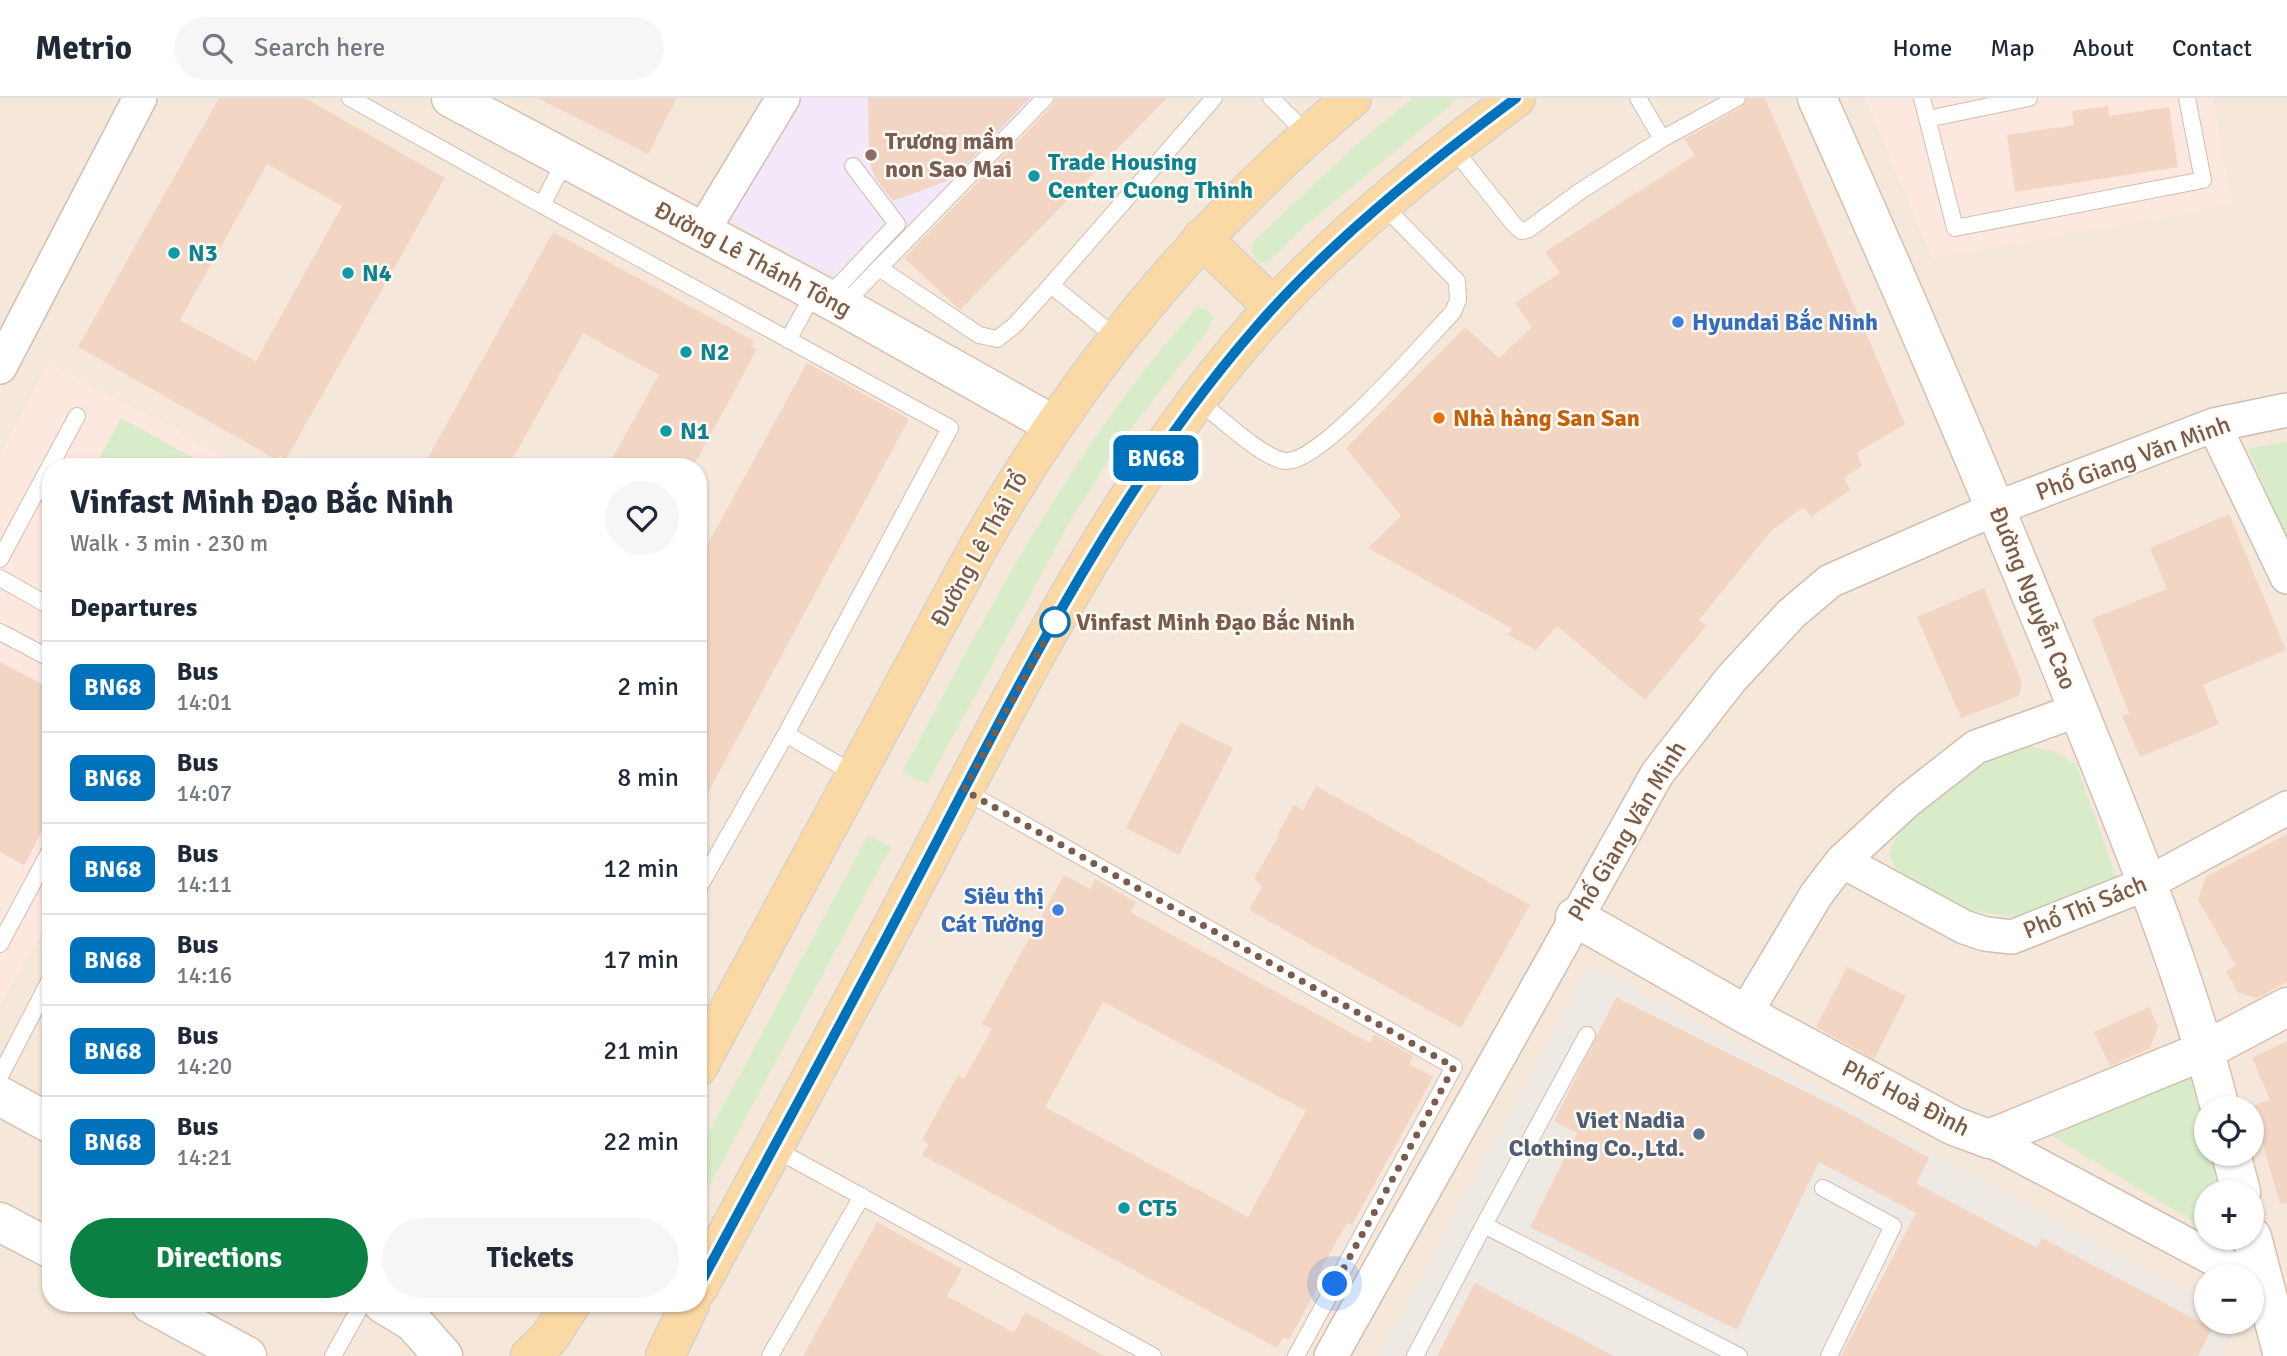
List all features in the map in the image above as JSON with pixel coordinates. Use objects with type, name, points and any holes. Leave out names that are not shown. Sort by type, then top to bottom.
[{"type":"main road","name":"Đường Lê Thánh Tông","points":[[451,98],[828,298],[1052,424]]},
{"type":"main road","name":"Đường Lê Thái Tổ","points":[[707,1050],[1004,500],[1052,424],[1202,238],[1308,135],[1352,98]]},
{"type":"main road","points":[[707,1271],[1100,540],[1197,400],[1274,308],[1384,205],[1451,147],[1516,98]]},
{"type":"main road","name":"Đường Nguyễn Cao","points":[[1817,98],[1997,508],[2148,883],[2206,1050],[2217,1096]]},
{"type":"main road","points":[[1202,238],[1274,308]]},
{"type":"main road","name":"Phố Hoà Đình","points":[[1575,917],[1745,1014],[1954,1126],[1989,1139],[2206,1050],[2287,1007]]},
{"type":"main road","points":[[0,1096],[42,1119]]},
{"type":"main road","points":[[0,1222],[42,1244]]},
{"type":"main road","points":[[2264,1306],[2283,1356]]},
{"type":"main road","points":[[166,1312],[247,1356]]},
{"type":"main road","points":[[396,1312],[413,1322],[443,1356]]},
{"type":"main road","points":[[530,1356],[556,1329],[566,1312]]},
{"type":"main road","points":[[665,1356],[686,1312]]},
{"type":"street","points":[[0,367],[140,98]]},
{"type":"street","points":[[702,232],[783,98]]},
{"type":"street","name":"Phố Giang Văn Minh","points":[[1331,1356],[1657,774],[1731,679],[1791,614],[1830,582],[1997,508],[2214,425],[2287,410]]},
{"type":"street","points":[[2214,425],[2287,577]]},
{"type":"street","points":[[1745,1014],[1816,895],[1842,861],[1907,801],[1955,761],[2003,736],[2078,710]]},
{"type":"street","name":"Phố Thi Sách","points":[[1842,861],[1964,927],[1985,934],[2012,937],[2148,883],[2287,808]]},
{"type":"street","points":[[1989,1139],[2224,1264]]},
{"type":"lane","points":[[350,98],[950,428],[786,734],[707,873]]},
{"type":"lane","points":[[828,298],[879,268],[1045,98]]},
{"type":"lane","points":[[879,268],[979,335],[990,338],[1004,335],[1214,98]]},
{"type":"lane","points":[[1271,98],[1308,135]]},
{"type":"lane","points":[[1638,98],[1662,139]]},
{"type":"lane","points":[[1451,147],[1522,231],[1662,139],[1737,98]]},
{"type":"lane","points":[[1922,98],[1955,228],[2203,180],[2188,98]]},
{"type":"lane","points":[[1927,119],[2029,98]]},
{"type":"lane","points":[[542,205],[566,159]]},
{"type":"lane","points":[[788,340],[897,224],[853,166]]},
{"type":"lane","points":[[1197,400],[1276,458],[1298,459],[1330,439],[1452,312],[1458,300],[1457,281],[1384,205]]},
{"type":"lane","points":[[1051,285],[1118,339]]},
{"type":"lane","points":[[54,458],[77,416]]},
{"type":"lane","points":[[0,559],[42,481]]},
{"type":"lane","points":[[0,578],[42,602]]},
{"type":"lane","points":[[0,632],[42,653]]},
{"type":"lane","points":[[786,734],[856,775]]},
{"type":"lane","points":[[964,790],[1454,1067],[1296,1356]]},
{"type":"lane","points":[[2,936],[42,865]]},
{"type":"lane","points":[[0,1076],[42,995]]},
{"type":"lane","points":[[1415,1356],[1587,1035]]},
{"type":"lane","points":[[773,1148],[1153,1356]]},
{"type":"lane","points":[[1823,1188],[1893,1226],[1829,1356]]},
{"type":"lane","points":[[770,1356],[862,1196]]},
{"type":"lane","points":[[1484,1225],[1739,1356]]},
{"type":"lane","points":[[333,1356],[358,1312]]},
{"type":"shaded area","points":[[0,98],[2287,98],[2287,1356],[0,1356]]},
{"type":"shaded area","name":"Trương mầm non Sao Mai","points":[[800,98],[1035,98],[869,269],[854,279],[827,274],[729,220],[725,212]]},
{"type":"shaded area","points":[[1865,98],[2213,98],[2232,205],[1932,258]]},
{"type":"shaded area","points":[[49,362],[228,458],[42,458],[42,932],[0,1005],[0,454]]},
{"type":"shaded area","name":"Viet Nadia Clothing Co.,Ltd.","points":[[1591,964],[2194,1297],[2194,1334],[2231,1334],[2220,1356],[1378,1356]]},
{"type":"green space","points":[[1413,98],[1459,98],[1305,226],[1267,263],[1258,263],[1250,250],[1255,240],[1359,142]]},
{"type":"green space","points":[[1197,307],[1208,310],[1213,318],[1209,329],[1120,443],[1074,514],[927,784],[902,773],[967,650],[1072,472],[1152,360]]},
{"type":"green space","points":[[121,418],[194,458],[99,458]]},
{"type":"green space","points":[[2287,441],[2287,539],[2248,449]]},
{"type":"green space","points":[[2025,745],[2056,752],[2077,766],[2117,880],[2018,918],[1962,909],[1929,893],[1897,872],[1889,853],[1899,831],[1973,764]]},
{"type":"green space","points":[[868,835],[891,847],[707,1190],[707,1136]]},
{"type":"green space","points":[[2185,1071],[2195,1076],[2200,1096],[2194,1096],[2194,1166],[2216,1166],[2220,1180],[2194,1180],[2194,1222],[2049,1134]]},
{"type":"building","points":[[219,98],[305,98],[445,178],[287,458],[280,455],[273,458],[78,347]],"holes":[[[267,164],[342,206],[256,361],[180,320]]]},
{"type":"building","points":[[537,98],[677,98],[648,154]]},
{"type":"building","points":[[868,98],[1030,98],[952,179],[893,201],[876,179],[869,162]]},
{"type":"building","name":"Trade Housing Center Cuong Thinh","points":[[1055,98],[1167,98],[960,310],[904,258],[1053,105]]},
{"type":"building","points":[[1747,98],[1765,98],[1905,424],[1857,453],[1862,466],[1844,478],[1850,490],[1811,517],[1804,507],[1771,531],[1699,620],[1706,626],[1645,700],[1557,626],[1536,650],[1507,634],[1513,629],[1368,548],[1401,516],[1346,448],[1465,327],[1499,358],[1532,327],[1515,303],[1560,273],[1545,252],[1695,155],[1684,139],[1742,107]]},
{"type":"building","points":[[2108,106],[2109,116],[2169,107],[2178,167],[2015,192],[2007,135],[2074,125],[2072,111]]},
{"type":"building","name":"N2","points":[[553,232],[754,341],[751,346],[757,349],[698,458],[612,458],[659,375],[583,333],[513,458],[428,458]]},
{"type":"building","points":[[807,363],[909,419],[707,794],[707,546]]},
{"type":"building","points":[[2229,514],[2286,650],[2203,685],[2219,724],[2140,757],[2122,716],[2129,713],[2092,619],[2167,589],[2150,548]]},
{"type":"building","points":[[1984,588],[2022,683],[2019,696],[1961,718],[1917,617]]},
{"type":"building","points":[[0,662],[42,684],[42,831],[24,865],[0,852]]},
{"type":"building","points":[[1180,722],[1233,748],[1179,855],[1126,828]]},
{"type":"building","points":[[1316,786],[1530,905],[1461,1028],[1249,910],[1262,887],[1254,878],[1279,836],[1277,835],[1294,805],[1303,810]]},
{"type":"building","points":[[2287,834],[2287,982],[2257,998],[2238,993],[2226,971],[2236,966],[2198,900],[2206,877]]},
{"type":"building","points":[[1064,875],[1090,889],[1095,879],[1136,902],[1130,912],[1370,1043],[1374,1034],[1413,1056],[1409,1064],[1433,1077],[1352,1225],[1347,1223],[1321,1269],[1326,1272],[1289,1340],[1283,1337],[1277,1348],[922,1155],[929,1144],[922,1140],[958,1075],[964,1079],[992,1029],[982,1024]],"holes":[[[1103,1002],[1306,1111],[1248,1217],[1045,1107]]]},
{"type":"building","points":[[1847,967],[1906,996],[1874,1059],[1816,1027]]},
{"type":"building","points":[[1616,997],[1845,1111],[1929,1158],[1916,1183],[2037,1248],[2042,1238],[2194,1318],[2194,1334],[2209,1334],[2198,1356],[1841,1356],[1916,1213],[1819,1162],[1737,1330],[1530,1227],[1577,1133],[1554,1121]]},
{"type":"building","points":[[2149,1007],[2158,1027],[2150,1048],[2110,1066],[2094,1032]]},
{"type":"building","points":[[2287,1041],[2287,1203],[2280,1204],[2264,1148],[2264,1102],[2270,1100],[2252,1058]]},
{"type":"building","points":[[877,1222],[962,1269],[947,1296],[1014,1333],[1025,1312],[1105,1356],[803,1356]]},
{"type":"building","points":[[1475,1283],[1614,1356],[1437,1356]]},
{"type":"bus line","name":"BN68","points":[[707,1271],[964,790],[1119,510],[1197,400],[1274,308],[1413,179],[1516,98]]},
{"type":"place","name":"Trương mầm non Sao Mai","points":[[871,155]]},
{"type":"place","name":"Trade Housing Center Cuong Thinh","points":[[1034,176]]},
{"type":"place","name":"N3","points":[[174,253]]},
{"type":"place","name":"N4","points":[[348,273]]},
{"type":"place","name":"Hyundai Bắc Ninh","points":[[1678,322]]},
{"type":"place","name":"N2","points":[[686,352]]},
{"type":"place","name":"Nhà hàng San San","points":[[1439,418]]},
{"type":"place","name":"N1","points":[[666,431]]},
{"type":"place","name":"Vinfast Minh Đạo Bắc Ninh","points":[[1055,622]]},
{"type":"place","name":"Siêu thị Cát Tường","points":[[1058,910]]},
{"type":"place","name":"Viet Nadia Clothing Co.,Ltd.","points":[[1699,1134]]},
{"type":"place","name":"CT5","points":[[1124,1208]]},
{"type":"route","points":[[1055,622],[964,790],[1454,1067],[1335,1284]]}]
